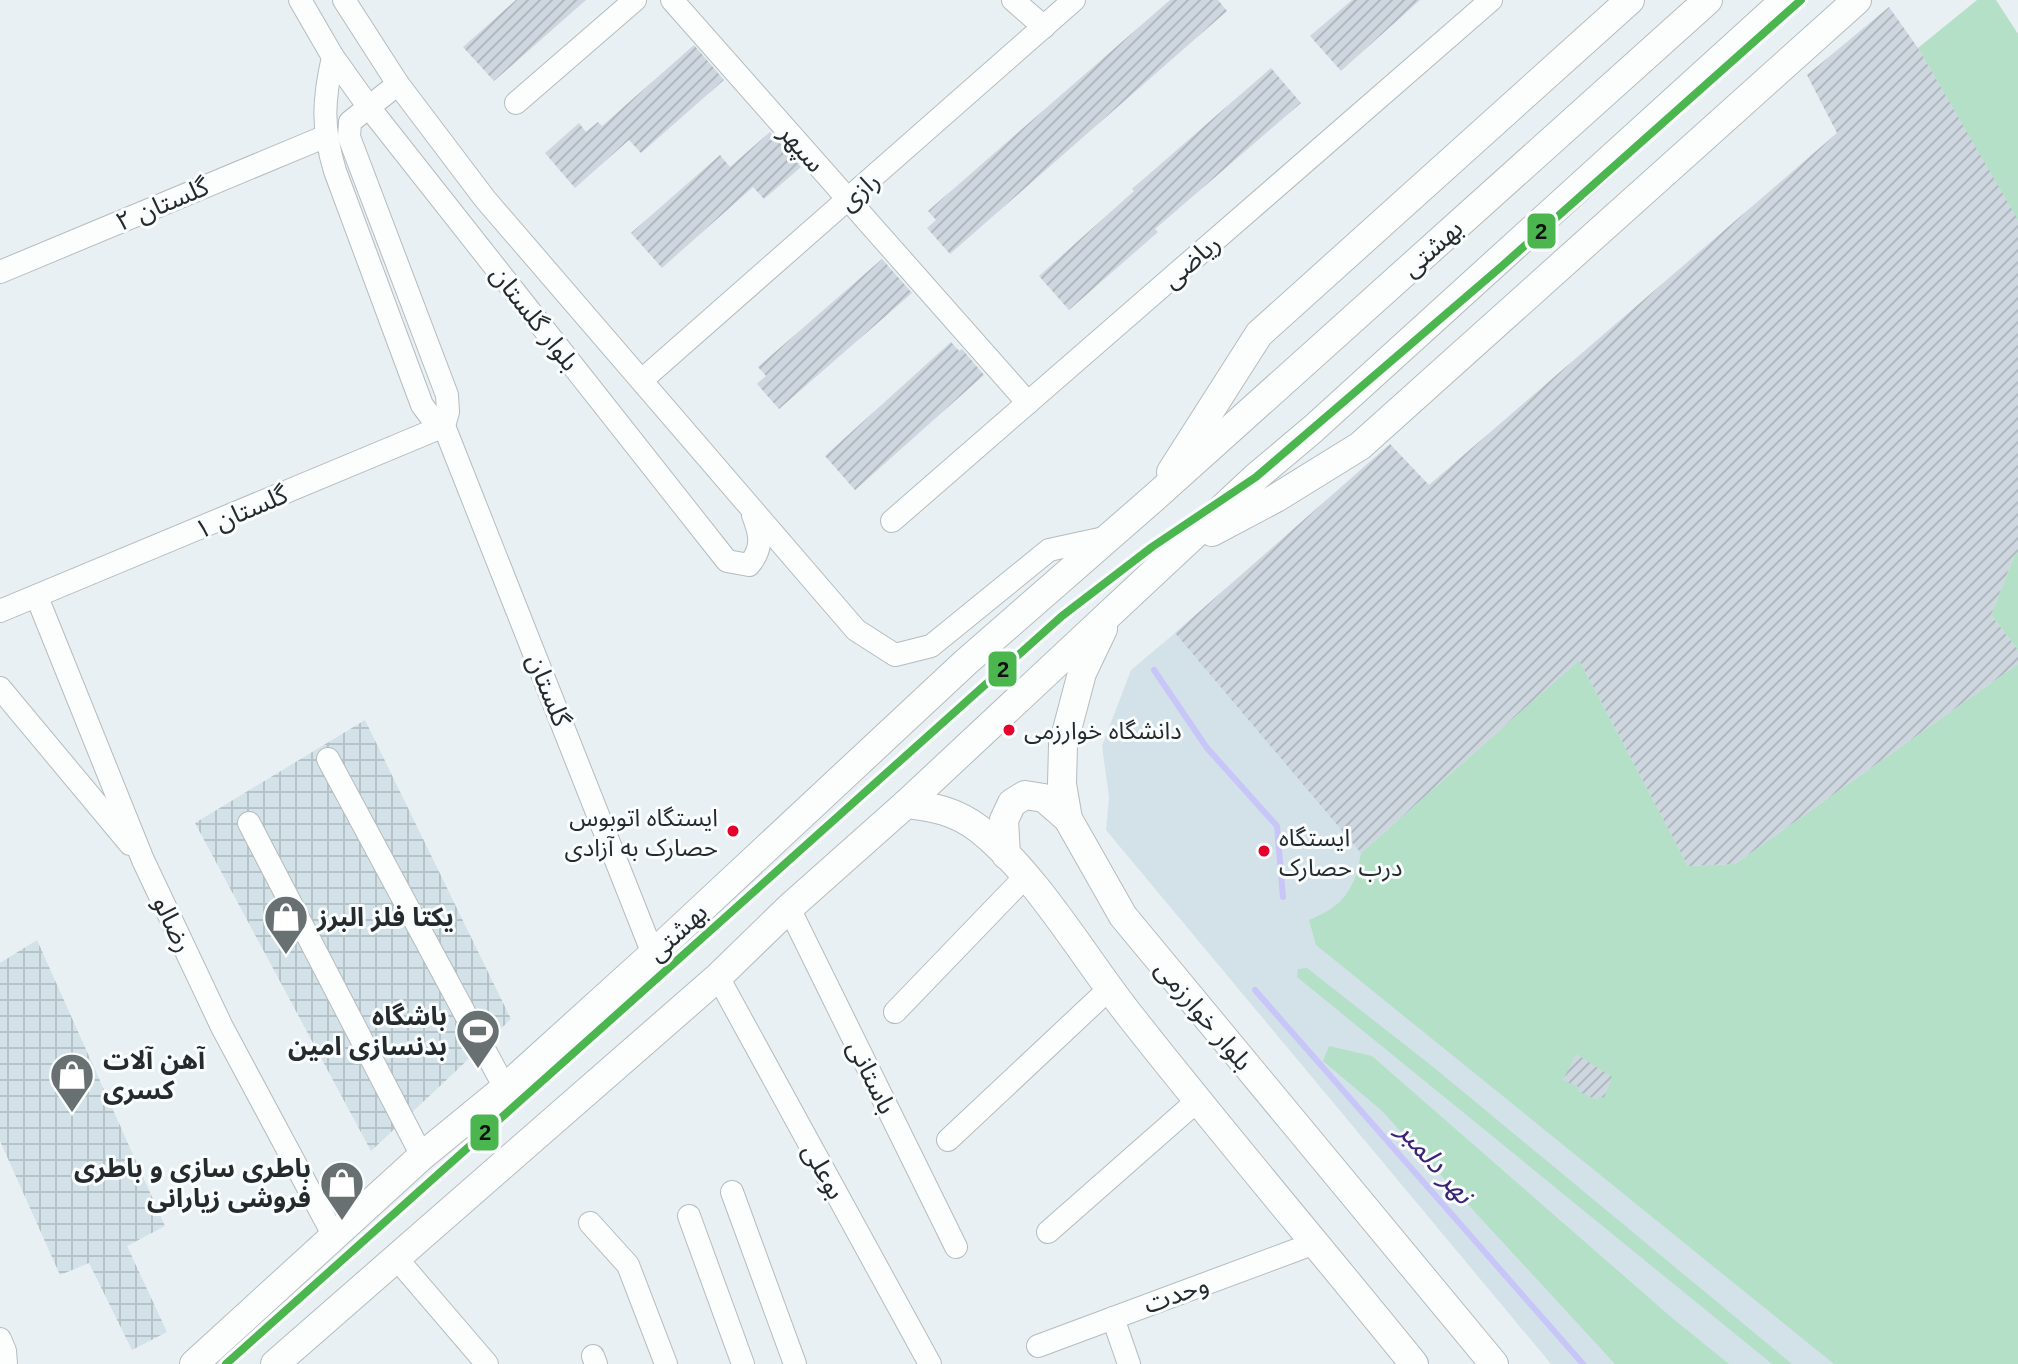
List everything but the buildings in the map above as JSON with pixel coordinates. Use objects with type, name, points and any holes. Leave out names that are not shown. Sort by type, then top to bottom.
[{"type":"main road","points":[[1156,496],[1259,334],[1630,0]]},
{"type":"main road","name":"بهشتى","points":[[1156,496],[1708,0]]},
{"type":"main road","name":"بهشتى","points":[[1180,549],[1785,0]]},
{"type":"main road","points":[[275,1364],[718,977],[1180,549],[1276,498],[1360,446],[1857,0]]},
{"type":"main road","name":"بهشتی","points":[[194,1364],[422,1156],[505,1088],[653,954],[966,662],[1156,496]]},
{"type":"main road","name":"بلوار خوارزمی","points":[[1110,614],[1082,673],[1063,745],[1062,784],[1068,819],[1123,916],[1494,1364]]},
{"type":"main road","points":[[1006,855],[1004,820],[1012,803],[1025,795],[1044,798],[1068,819]]},
{"type":"main road","points":[[906,804],[942,808],[977,828],[1006,855],[1197,1101],[1414,1364]]},
{"type":"street","name":"بلوار گلستان","points":[[300,0],[333,57],[368,106],[727,561],[749,565],[758,554],[761,537],[750,506]]},
{"type":"street","name":"بلوار گلستان","points":[[344,0],[398,84],[485,199],[856,630],[895,655],[931,646],[1049,550],[1111,537]]},
{"type":"street","points":[[516,103],[635,0]]},
{"type":"street","name":"سپهر","points":[[672,0],[1028,403]]},
{"type":"street","points":[[1013,0],[1044,27]]},
{"type":"street","name":"رازی","points":[[642,380],[1074,0]]},
{"type":"street","name":"ریاضی","points":[[892,521],[1491,0]]},
{"type":"street","name":"گلستان","points":[[333,57],[327,83],[324,137],[335,171],[422,405],[431,417],[444,426],[653,954]]},
{"type":"street","name":"گلستان","points":[[398,84],[350,122],[349,137],[447,395],[448,412],[444,426]]},
{"type":"street","name":"گلستان ۲","points":[[0,272],[324,137]]},
{"type":"street","name":"گلستان ۱","points":[[0,611],[444,426]]},
{"type":"street","name":"رضالو","points":[[37,597],[143,860],[222,1027],[335,1238]]},
{"type":"street","points":[[0,688],[143,860]]},
{"type":"street","points":[[328,759],[505,1088]]},
{"type":"street","points":[[249,823],[422,1156]]},
{"type":"street","points":[[895,1012],[1025,877]]},
{"type":"street","name":"باستانی","points":[[789,908],[956,1247]]},
{"type":"street","name":"بوعلی","points":[[718,977],[930,1364]]},
{"type":"street","points":[[948,1140],[1109,989]]},
{"type":"street","points":[[1048,1232],[1197,1101]]},
{"type":"street","points":[[732,1192],[795,1364]]},
{"type":"street","points":[[689,1216],[743,1364]]},
{"type":"street","points":[[590,1223],[628,1265],[666,1364]]},
{"type":"street","name":"وحدت","points":[[1038,1346],[1315,1243]]},
{"type":"street","points":[[397,1259],[487,1364]]},
{"type":"street","points":[[1113,1318],[1129,1364]]},
{"type":"street","points":[[0,1339],[6,1364]]},
{"type":"shaded area","name":"دانشگاه خوارزمی","points":[[1175,633],[1362,852],[1579,660],[1688,866],[1735,864],[2018,664],[2018,1364],[1551,1364],[1106,830],[1109,797],[1102,746],[1131,670]]},
{"type":"shaded area","points":[[365,720],[511,1019],[371,1151],[195,823]]},
{"type":"shaded area","points":[[37,940],[165,1226],[127,1246],[167,1332],[132,1350],[89,1263],[60,1275],[0,1141],[0,963]]},
{"type":"green space","points":[[1977,0],[1996,0],[2018,34],[2018,221],[1918,48]]},
{"type":"green space","points":[[2018,553],[2018,650],[1991,615],[2014,556]]},
{"type":"green space","name":"دانشگاه خوارزمی","points":[[1579,660],[1688,866],[1735,864],[2018,664],[2018,1364],[1834,1364],[1316,945],[1309,920],[1331,909],[1346,895],[1355,877],[1361,853]]},
{"type":"green space","points":[[1307,968],[1437,1070],[1792,1364],[1772,1364],[1297,977],[1298,969]]},
{"type":"green space","points":[[1329,1046],[1372,1056],[1729,1364],[1615,1364],[1381,1110],[1323,1061]]},
{"type":"waterway","points":[[1154,670],[1207,748],[1277,826],[1283,897]]},
{"type":"waterway","name":"نهر دلمبر","points":[[1255,990],[1583,1364]]},
{"type":"transit line","name":"2","points":[[226,1364],[1062,616],[1152,547],[1256,477],[1502,266],[1801,0]]},
{"type":"place","name":"دانشگاه خوارزمی","points":[[1009,730]]},
{"type":"place","name":"ایستگاه اتوبوس حصارک به آزادی","points":[[733,831]]},
{"type":"place","name":"ایستگاه درب حصارک","points":[[1264,851]]},
{"type":"place","name":"یکتا فلز البرز","points":[[286,956]]},
{"type":"place","name":"باشگاه بدنسازی امین","points":[[478,1070]]},
{"type":"place","name":"آهن آلات کسری","points":[[72,1114]]},
{"type":"place","name":"باطری سازی و باطری فروشی زیارانی","points":[[342,1222]]}]
